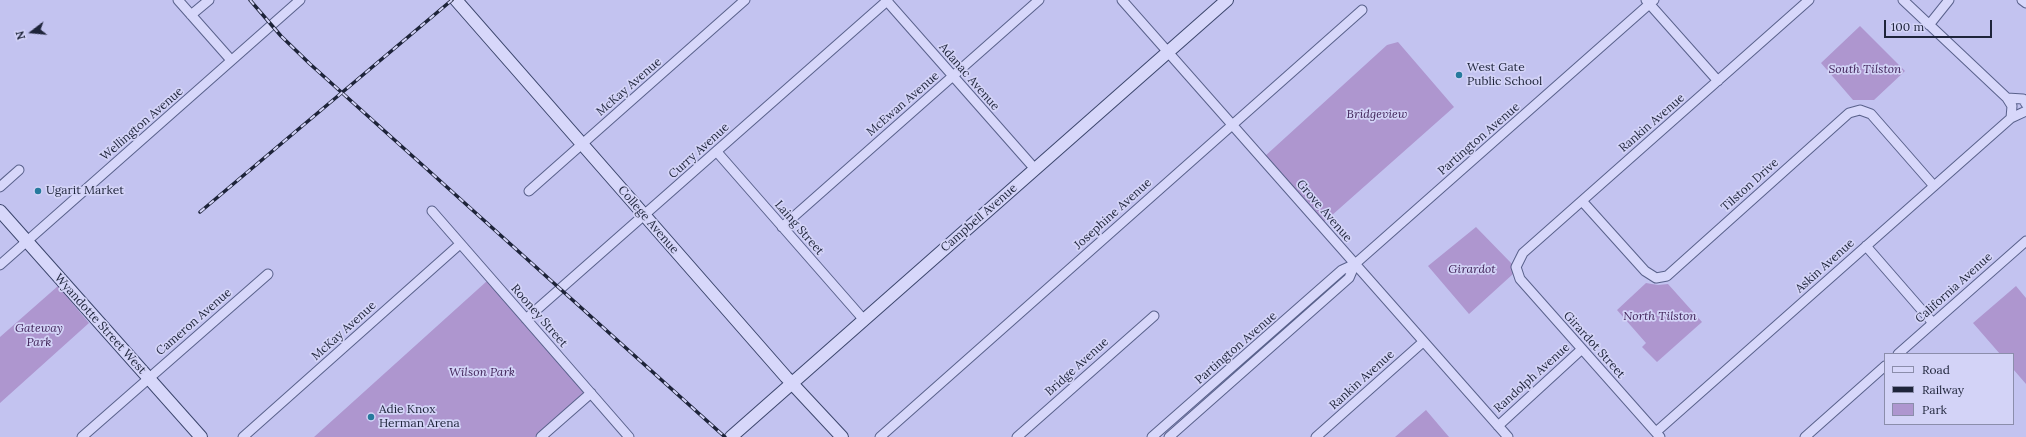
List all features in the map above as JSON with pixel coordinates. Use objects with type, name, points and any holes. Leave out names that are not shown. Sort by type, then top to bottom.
[{"type":"street","points":[[178,0],[231,60]]},
{"type":"street","points":[[191,15],[209,0]]},
{"type":"street","name":"Wellington Avenue","points":[[0,265],[300,0]]},
{"type":"street","name":"College Avenue","points":[[456,0],[792,384],[842,437]]},
{"type":"street","name":"McKay Avenue","points":[[529,191],[745,0]]},
{"type":"street","name":"Adanac Avenue","points":[[887,0],[1035,169]]},
{"type":"street","name":"Curry Avenue","points":[[526,319],[717,152],[887,0]]},
{"type":"street","name":"McEwan Avenue","points":[[782,227],[1039,0]]},
{"type":"street","name":"Grove Avenue","points":[[1122,0],[1508,437]]},
{"type":"street","name":"Campbell Avenue","points":[[730,437],[1227,0]]},
{"type":"street","name":"Rankin Avenue","points":[[1516,267],[1523,253],[1809,0]]},
{"type":"street","points":[[1902,0],[2007,98],[2012,106],[2011,118]]},
{"type":"street","points":[[1929,25],[1949,0]]},
{"type":"street","points":[[2022,0],[2026,3]]},
{"type":"street","points":[[1650,1],[1718,81]]},
{"type":"street","name":"Partington Avenue","points":[[1152,437],[1342,270],[1355,264],[1650,1]]},
{"type":"street","name":"Josephine Avenue","points":[[880,437],[1362,10]]},
{"type":"street","points":[[2007,98],[2022,99],[2026,104]]},
{"type":"street","name":"Tilston Drive","points":[[1582,201],[1644,271],[1656,278],[1667,276],[1849,113],[1860,110],[1871,114],[1934,186]]},
{"type":"street","name":"Askin Avenue","points":[[1658,435],[1866,246],[2011,118],[2026,110]]},
{"type":"street","name":"Laing Street","points":[[717,152],[864,320]]},
{"type":"street","points":[[0,187],[19,170]]},
{"type":"street","name":"Wyandotte Street West","points":[[0,211],[201,437]]},
{"type":"street","name":"Rooney Street","points":[[432,211],[629,437]]},
{"type":"street","name":"California Avenue","points":[[1899,353],[2026,241]]},
{"type":"street","name":"McKay Avenue","points":[[243,437],[460,244]]},
{"type":"street","points":[[1866,246],[1933,323]]},
{"type":"street","name":"Partington Avenue","points":[[1169,437],[1349,278],[1355,264]]},
{"type":"street","name":"Girardot Street","points":[[1516,267],[1520,279],[1658,435]]},
{"type":"street","name":"Cameron Avenue","points":[[82,437],[268,274]]},
{"type":"street","name":"Bridge Avenue","points":[[1016,437],[1154,316]]},
{"type":"street","name":"Rankin Avenue","points":[[1316,437],[1423,342]]},
{"type":"street","name":"Randolph Avenue","points":[[1498,426],[1582,349]]},
{"type":"street","points":[[1805,437],[1884,367]]},
{"type":"street","points":[[541,437],[591,393]]},
{"type":"green space","name":"South Tilston","points":[[1860,26],[1905,71],[1874,100],[1853,100],[1821,63]]},
{"type":"green space","name":"Bridgeview","points":[[1398,42],[1454,107],[1322,224],[1264,157],[1387,45]]},
{"type":"green space","name":"Girardot","points":[[1476,227],[1513,265],[1513,274],[1469,314],[1428,266]]},
{"type":"green space","name":"Wilson Park","points":[[487,281],[585,393],[535,437],[314,437]]},
{"type":"green space","name":"North Tilston","points":[[1646,283],[1658,285],[1668,284],[1702,322],[1657,362],[1642,347],[1646,343],[1617,310]]},
{"type":"green space","name":"Gateway Park","points":[[58,286],[89,323],[0,403],[0,337]]},
{"type":"green space","points":[[2016,286],[2026,298],[2026,384],[2014,370],[2014,353],[1999,353],[1973,323]]},
{"type":"green space","points":[[1426,410],[1449,437],[1395,437]]},
{"type":"railway","points":[[250,0],[281,36],[310,64],[725,437]]},
{"type":"railway","points":[[200,212],[452,0]]},
{"type":"place","name":"West Gate Public School","points":[[1459,75]]},
{"type":"place","name":"Ugarit Market","points":[[38,191]]},
{"type":"place","name":"Adie Knox Herman Arena","points":[[371,417]]}]
